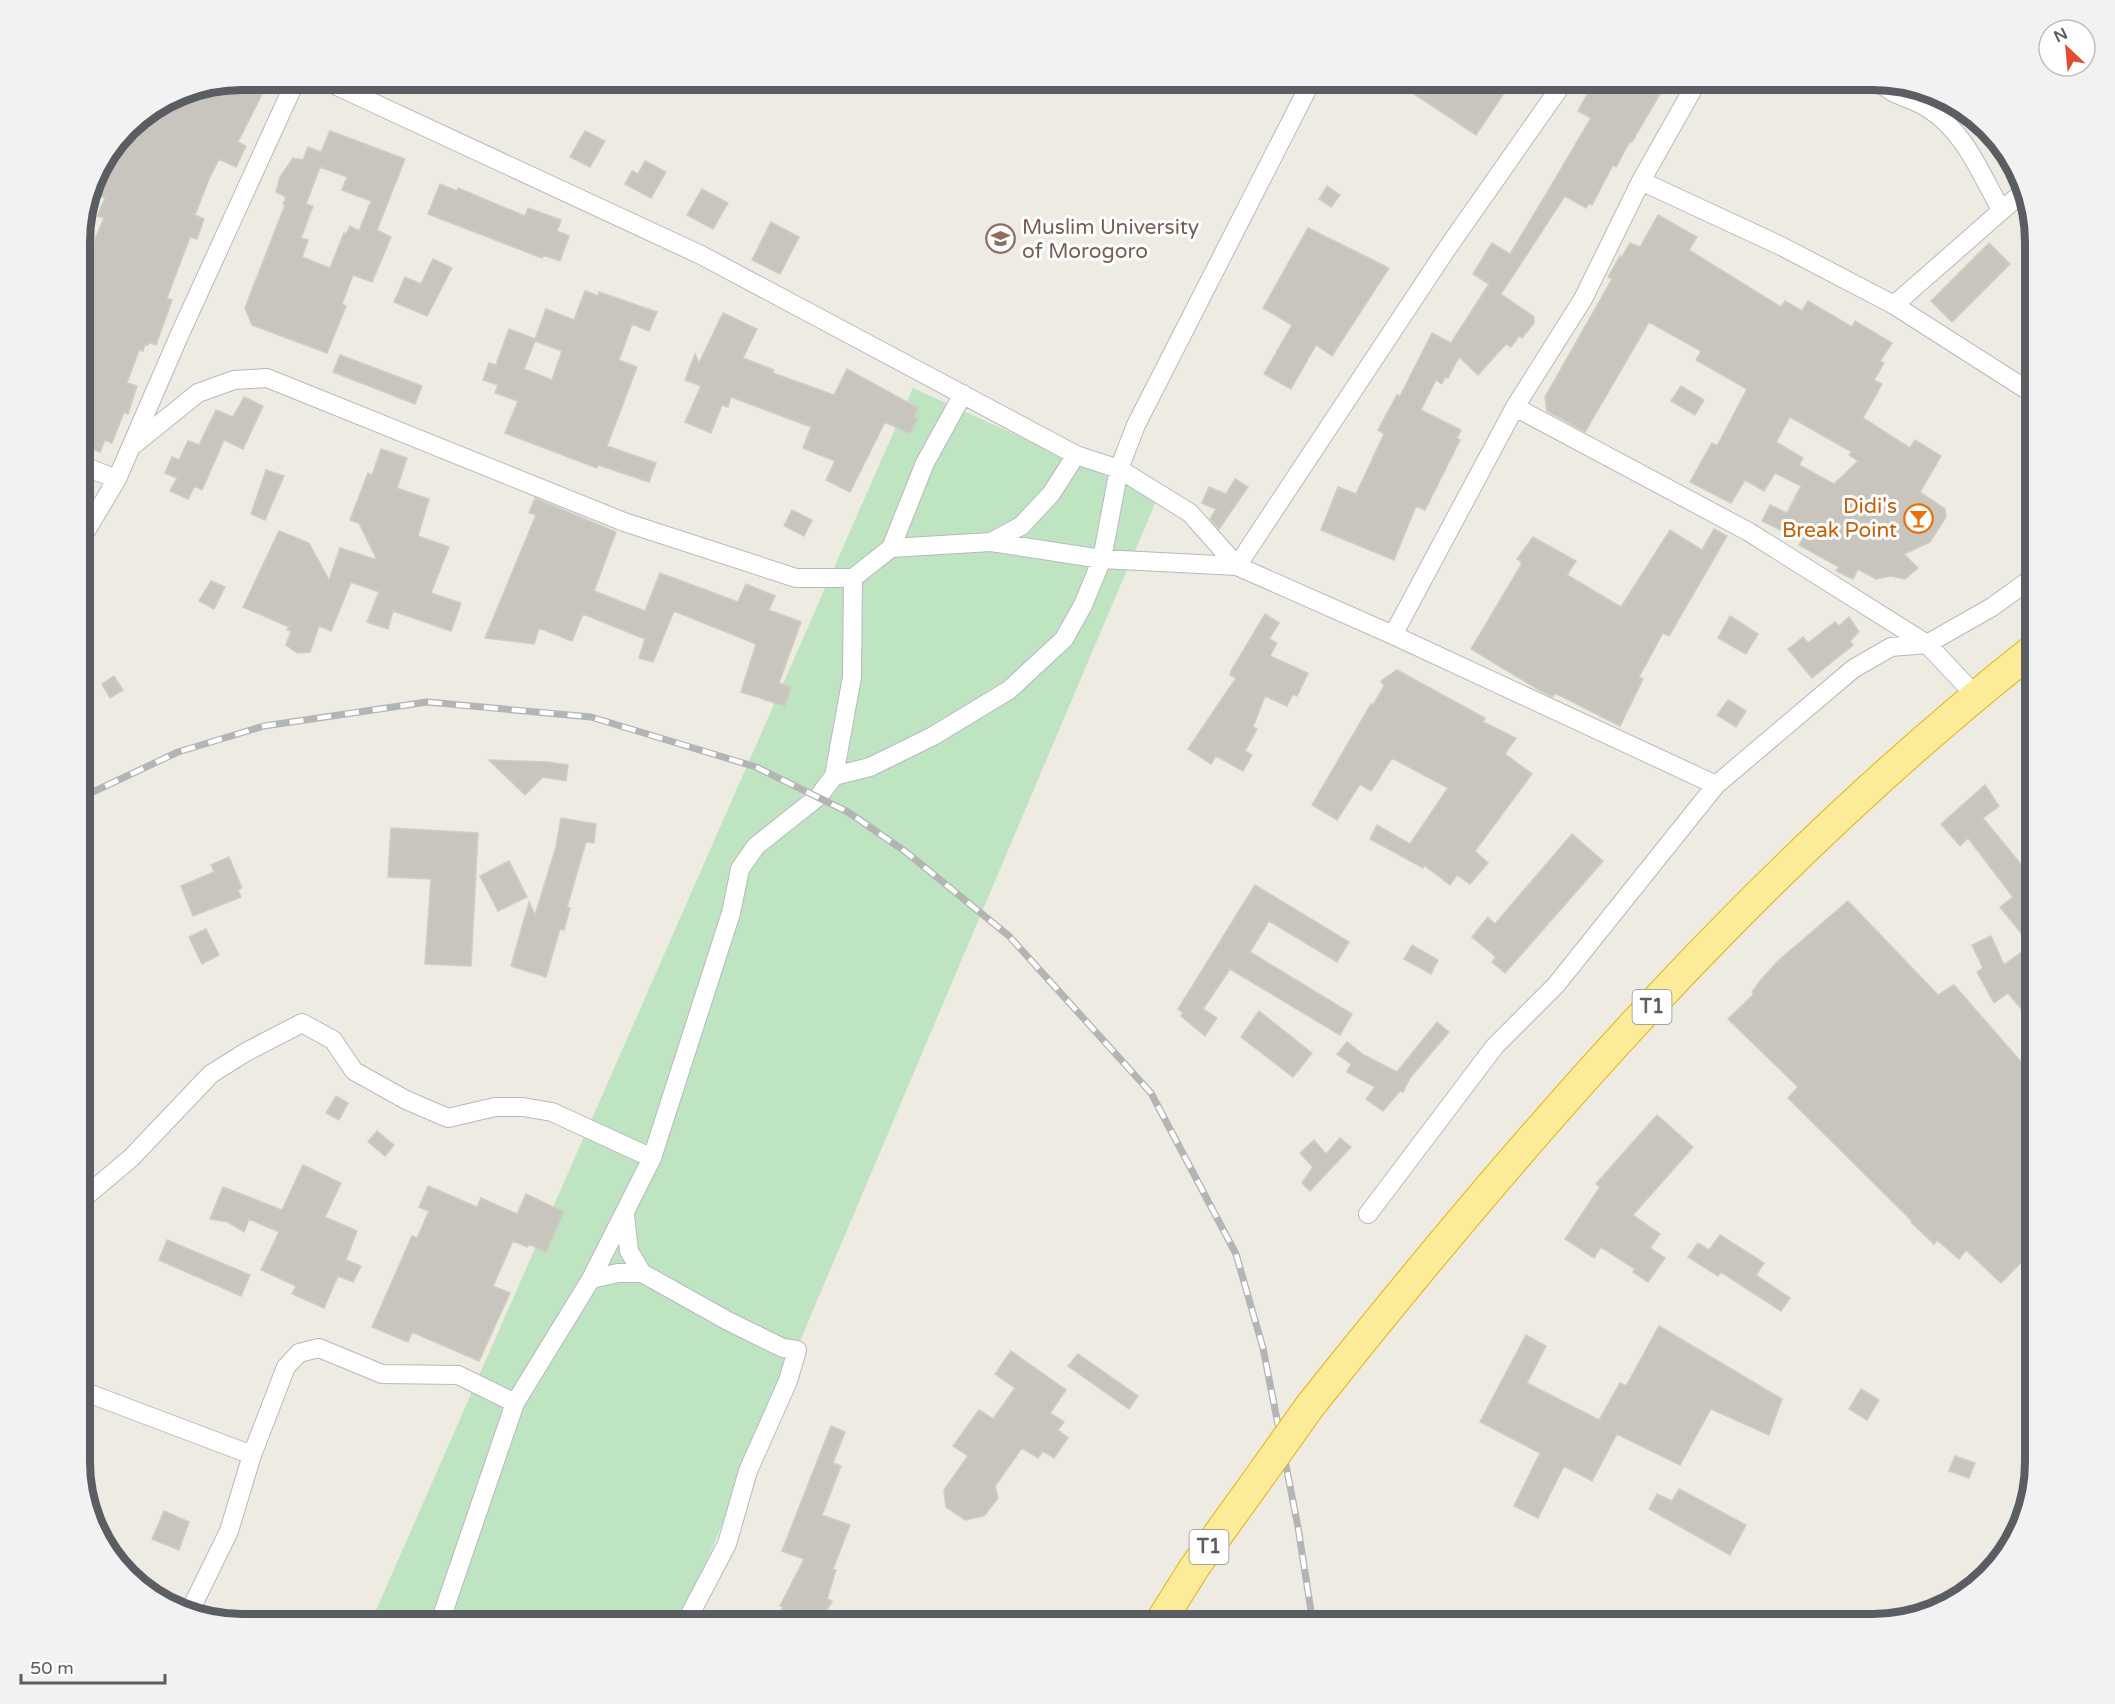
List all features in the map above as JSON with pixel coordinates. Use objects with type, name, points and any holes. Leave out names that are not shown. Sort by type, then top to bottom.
[{"type":"highway","name":"T1","points":[[1165,1614],[1194,1568],[1310,1406],[1413,1276],[1522,1149],[1714,940],[1867,791],[1975,695],[2025,656]]},
{"type":"street","points":[[90,524],[117,479],[179,336],[291,90]]},
{"type":"street","points":[[346,90],[701,255],[1076,455],[1119,469],[1190,513],[1238,567]]},
{"type":"street","points":[[834,776],[870,767],[898,754],[1009,690],[1064,639],[1083,605],[1102,559],[1119,469],[1136,424],[1307,90]]},
{"type":"street","points":[[1238,567],[1446,250],[1558,90]]},
{"type":"street","points":[[1393,635],[1515,407],[1583,299],[1641,181],[1692,90]]},
{"type":"street","points":[[1886,91],[1929,108],[1959,134],[2001,210]]},
{"type":"street","points":[[1641,181],[1781,246],[1894,305],[2025,388]]},
{"type":"street","points":[[1894,305],[2018,196]]},
{"type":"street","points":[[131,447],[198,393],[234,380],[267,378],[624,522],[796,578],[853,579],[891,548],[925,463],[963,394]]},
{"type":"street","points":[[1515,407],[1749,532],[1927,644],[1975,695]]},
{"type":"street","points":[[991,542],[1021,526],[1051,494],[1076,455]]},
{"type":"street","points":[[90,469],[117,479]]},
{"type":"street","points":[[891,548],[991,542],[1102,559],[1238,567],[1393,635],[1716,785]]},
{"type":"street","points":[[444,1614],[515,1403],[591,1279],[652,1158],[731,913],[740,869],[756,846],[813,802],[834,776],[852,677],[853,579]]},
{"type":"street","points":[[1368,1214],[1496,1046],[1556,985],[1716,785],[1853,669],[1891,647],[1927,644],[1992,607],[2025,584]]},
{"type":"street","points":[[90,1193],[131,1158],[211,1074],[246,1052],[302,1023],[333,1040],[354,1071],[406,1100],[448,1118],[495,1107],[523,1107],[552,1112],[652,1158]]},
{"type":"street","points":[[625,1215],[629,1251],[642,1273]]},
{"type":"street","points":[[591,1279],[618,1273],[642,1273],[783,1348],[797,1350],[788,1381],[748,1471],[727,1544],[690,1614]]},
{"type":"street","points":[[193,1606],[229,1531],[252,1455],[286,1367],[299,1353],[319,1348],[382,1374],[458,1375],[515,1403]]},
{"type":"street","points":[[90,1394],[252,1455]]},
{"type":"green space","points":[[913,388],[1157,499],[684,1614],[374,1614]]},
{"type":"building","points":[[264,90],[238,142],[246,146],[236,167],[219,159],[209,179],[195,215],[204,219],[197,239],[190,237],[167,298],[172,300],[156,345],[149,342],[148,345],[145,344],[143,351],[139,350],[127,383],[137,386],[128,414],[124,412],[112,443],[105,440],[100,452],[90,448],[90,248],[104,218],[97,216],[105,198],[98,195],[102,184],[121,150],[142,128],[166,110],[193,98],[223,91]]},
{"type":"building","points":[[1408,90],[1506,90],[1476,135]]},
{"type":"building","points":[[1590,90],[1662,90],[1616,167],[1613,165],[1592,205],[1589,203],[1586,208],[1565,196],[1501,294],[1534,317],[1534,323],[1522,338],[1519,336],[1511,347],[1506,344],[1478,375],[1459,357],[1448,378],[1445,377],[1442,384],[1436,380],[1421,410],[1461,430],[1457,438],[1460,440],[1425,510],[1416,506],[1394,560],[1321,530],[1338,487],[1356,494],[1384,434],[1378,430],[1397,395],[1400,396],[1432,333],[1451,343],[1489,284],[1473,274],[1492,243],[1510,254],[1591,118],[1578,111]]},
{"type":"building","points":[[330,131],[405,159],[377,230],[391,237],[372,282],[353,275],[342,304],[346,306],[327,353],[252,325],[245,308],[285,205],[283,204],[286,197],[276,192],[280,177],[293,158],[303,160],[308,147],[321,152]],"holes":[[[320,167],[347,177],[342,190],[371,201],[359,231],[350,226],[346,234],[344,233],[330,268],[302,257],[308,240],[301,238],[313,206],[306,204]]]},
{"type":"building","points":[[585,131],[605,141],[590,167],[570,157]]},
{"type":"building","points":[[645,161],[666,172],[651,198],[625,184],[632,171],[638,174]]},
{"type":"building","points":[[440,184],[457,191],[458,188],[525,216],[528,208],[561,220],[557,231],[569,236],[560,261],[543,255],[542,258],[428,214]]},
{"type":"building","points":[[1327,186],[1340,195],[1331,207],[1319,199]]},
{"type":"building","points":[[702,189],[728,203],[713,229],[687,215]]},
{"type":"building","points":[[1658,215],[1697,237],[1689,250],[1781,307],[1785,301],[1802,311],[1808,301],[1852,327],[1855,321],[1892,343],[1880,361],[1884,363],[1874,380],[1882,384],[1863,418],[1910,448],[1915,440],[1941,456],[1920,492],[1945,509],[1946,517],[1930,542],[1904,554],[1918,568],[1905,579],[1891,576],[1876,579],[1858,569],[1853,579],[1836,571],[1839,567],[1799,545],[1802,540],[1762,521],[1770,505],[1787,513],[1801,486],[1775,473],[1764,491],[1745,480],[1731,503],[1690,482],[1712,443],[1717,446],[1747,389],[1696,360],[1701,351],[1649,322],[1585,432],[1547,411],[1545,397],[1612,279],[1608,277],[1630,243],[1640,247]],"holes":[[[1790,417],[1852,452],[1849,455],[1858,461],[1834,484],[1799,465],[1803,458],[1776,442]]]},
{"type":"building","points":[[771,222],[799,237],[780,274],[752,260]]},
{"type":"building","points":[[1308,228],[1389,268],[1332,356],[1316,345],[1291,389],[1264,374],[1292,325],[1263,308]]},
{"type":"building","points":[[1989,243],[2010,264],[1952,322],[1931,301]]},
{"type":"building","points":[[433,259],[452,268],[427,316],[394,302],[405,277],[421,284]]},
{"type":"building","points":[[585,291],[598,296],[599,292],[657,312],[649,331],[632,324],[619,360],[637,367],[607,446],[656,463],[649,482],[598,465],[597,468],[505,433],[518,401],[495,393],[498,385],[483,380],[489,363],[496,365],[509,329],[535,339],[546,309],[574,320]],"holes":[[[535,341],[562,351],[552,380],[524,369]]]},
{"type":"building","points":[[723,313],[757,329],[743,358],[774,370],[773,373],[834,395],[847,369],[918,408],[914,417],[918,418],[910,434],[885,422],[850,492],[826,480],[835,461],[803,448],[811,427],[731,397],[728,407],[722,405],[711,433],[685,422],[701,386],[685,380],[695,354],[699,363]]},
{"type":"building","points":[[340,355],[422,386],[415,404],[333,372]]},
{"type":"building","points":[[1681,386],[1704,400],[1695,415],[1671,401]]},
{"type":"building","points":[[244,397],[263,406],[243,449],[224,440],[202,490],[195,486],[188,499],[170,491],[177,478],[165,473],[172,457],[179,460],[188,441],[199,445],[216,410],[233,417]]},
{"type":"building","points":[[381,449],[407,458],[397,488],[429,499],[418,536],[449,547],[431,593],[461,603],[451,631],[393,611],[388,629],[367,622],[379,592],[351,582],[331,631],[319,626],[310,652],[297,653],[286,645],[291,631],[287,630],[289,627],[243,607],[279,531],[309,543],[329,580],[340,548],[377,560],[359,523],[350,520],[368,473],[372,475]]},
{"type":"building","points":[[266,470],[284,476],[265,520],[251,514]]},
{"type":"building","points":[[1235,479],[1248,487],[1219,529],[1210,519],[1216,509],[1202,503],[1209,487],[1226,494]]},
{"type":"building","points":[[535,498],[616,532],[594,591],[645,611],[660,573],[738,602],[746,584],[775,596],[769,610],[801,622],[779,683],[791,687],[785,706],[741,692],[756,644],[674,611],[653,662],[639,658],[645,639],[583,614],[572,641],[539,628],[534,644],[485,638],[536,515],[529,513]]},
{"type":"building","points":[[792,510],[812,520],[804,536],[784,526]]},
{"type":"building","points":[[1714,529],[1727,536],[1669,636],[1663,633],[1639,677],[1643,679],[1620,726],[1555,693],[1553,697],[1539,690],[1471,649],[1521,565],[1521,561],[1517,559],[1533,537],[1576,561],[1567,575],[1621,607],[1670,530],[1702,550]]},
{"type":"building","points":[[211,581],[225,587],[214,609],[199,601]]},
{"type":"building","points":[[1265,614],[1279,623],[1269,639],[1277,643],[1270,656],[1308,673],[1297,696],[1293,694],[1287,706],[1265,696],[1253,727],[1257,729],[1245,751],[1252,755],[1243,771],[1216,756],[1211,764],[1188,749],[1236,678],[1230,675],[1231,671]]},
{"type":"building","points":[[1730,616],[1758,634],[1746,654],[1718,638]]},
{"type":"building","points":[[1849,617],[1859,632],[1850,641],[1853,645],[1812,678],[1788,649],[1803,637],[1808,643],[1835,622],[1839,626]]},
{"type":"building","points":[[1397,670],[1485,718],[1483,722],[1516,738],[1505,754],[1532,774],[1475,851],[1488,863],[1470,884],[1457,875],[1450,885],[1424,865],[1423,868],[1370,839],[1377,825],[1410,844],[1448,788],[1392,758],[1371,791],[1360,784],[1337,820],[1312,805],[1371,704],[1373,705],[1384,686],[1381,681]]},
{"type":"building","points":[[114,676],[123,690],[110,698],[102,684]]},
{"type":"building","points":[[1728,700],[1746,711],[1736,727],[1717,715]]},
{"type":"building","points":[[489,760],[568,765],[566,781],[543,777],[525,795]]},
{"type":"building","points":[[1985,785],[1999,806],[1983,818],[2025,870],[2025,938],[2000,907],[2013,897],[1968,838],[1960,846],[1941,824]]},
{"type":"building","points":[[561,818],[596,824],[594,843],[586,842],[567,907],[570,908],[564,930],[560,929],[546,977],[511,966],[529,902],[535,915],[556,847]]},
{"type":"building","points":[[391,828],[478,833],[471,966],[425,964],[431,879],[388,877]]},
{"type":"building","points":[[1572,834],[1603,861],[1505,973],[1492,962],[1496,957],[1472,937],[1488,917],[1495,924]]},
{"type":"building","points":[[229,857],[242,888],[238,890],[241,897],[193,916],[181,886],[214,872],[211,865]]},
{"type":"building","points":[[509,861],[527,897],[498,911],[480,876]]},
{"type":"building","points":[[1255,885],[1349,942],[1337,962],[1269,921],[1250,952],[1352,1014],[1340,1035],[1230,969],[1203,1009],[1217,1018],[1205,1036],[1181,1016],[1183,1013],[1178,1009]]},
{"type":"building","points":[[1848,901],[1938,995],[1954,985],[2025,1066],[2025,1258],[2001,1283],[1966,1250],[1959,1259],[1937,1240],[1934,1244],[1911,1222],[1788,1098],[1798,1087],[1728,1019],[1754,994],[1752,992],[1759,982],[1778,961]]},
{"type":"building","points":[[206,929],[219,955],[202,964],[189,937]]},
{"type":"building","points":[[1991,936],[2004,965],[2025,949],[2025,1010],[2023,1011],[2008,993],[1994,1003],[1977,972],[1983,968],[1972,945]]},
{"type":"building","points":[[1412,945],[1438,960],[1431,974],[1404,959]]},
{"type":"building","points":[[1259,1011],[1312,1053],[1293,1077],[1241,1037]]},
{"type":"building","points":[[1437,1022],[1449,1032],[1410,1078],[1403,1092],[1400,1091],[1383,1111],[1366,1099],[1375,1087],[1347,1072],[1351,1064],[1337,1054],[1347,1042],[1364,1055],[1397,1072]]},
{"type":"building","points":[[336,1096],[348,1103],[339,1120],[326,1113]]},
{"type":"building","points":[[1657,1115],[1693,1147],[1633,1215],[1660,1234],[1650,1248],[1665,1258],[1648,1282],[1633,1272],[1635,1269],[1601,1247],[1594,1258],[1565,1239],[1600,1187],[1596,1184]]},
{"type":"building","points":[[377,1131],[394,1145],[385,1156],[368,1142]]},
{"type":"building","points":[[1340,1138],[1351,1147],[1310,1191],[1302,1183],[1313,1167],[1300,1153],[1314,1140],[1326,1154]]},
{"type":"building","points":[[303,1165],[341,1183],[325,1217],[357,1231],[346,1260],[361,1266],[353,1282],[338,1276],[324,1308],[292,1294],[296,1286],[261,1270],[279,1232],[249,1219],[244,1232],[228,1222],[210,1219],[223,1187],[282,1210]]},
{"type":"building","points":[[428,1186],[477,1207],[481,1198],[517,1214],[526,1194],[564,1212],[546,1252],[529,1244],[527,1247],[513,1241],[493,1286],[510,1293],[479,1361],[412,1332],[408,1342],[372,1327],[412,1236],[417,1238],[429,1211],[419,1207]]},
{"type":"building","points":[[1720,1235],[1764,1263],[1756,1275],[1790,1298],[1781,1311],[1721,1272],[1718,1276],[1688,1257],[1698,1243],[1709,1250]]},
{"type":"building","points":[[167,1240],[250,1275],[241,1296],[159,1260]]},
{"type":"building","points":[[1659,1326],[1782,1399],[1769,1435],[1711,1409],[1680,1465],[1617,1434],[1592,1481],[1564,1466],[1538,1518],[1514,1506],[1540,1453],[1480,1422],[1526,1335],[1546,1346],[1527,1383],[1599,1420],[1620,1383],[1626,1386]]},
{"type":"building","points":[[1011,1351],[1066,1390],[1050,1413],[1064,1422],[1058,1430],[1068,1438],[1054,1458],[1043,1451],[1038,1458],[1022,1448],[995,1486],[998,1498],[984,1516],[965,1520],[946,1507],[944,1490],[968,1456],[953,1446],[979,1410],[993,1419],[1015,1388],[995,1374]]},
{"type":"building","points":[[1078,1354],[1138,1396],[1129,1409],[1068,1366]]},
{"type":"building","points":[[1861,1389],[1879,1400],[1867,1420],[1849,1409]]},
{"type":"building","points":[[831,1426],[845,1432],[833,1463],[841,1466],[822,1515],[850,1525],[833,1569],[836,1570],[827,1599],[832,1601],[825,1614],[779,1614],[783,1607],[780,1606],[804,1559],[782,1551]]},
{"type":"building","points":[[1955,1456],[1975,1463],[1969,1478],[1949,1471]]},
{"type":"building","points":[[1679,1489],[1746,1525],[1730,1555],[1649,1509],[1657,1494],[1672,1501]]},
{"type":"building","points":[[164,1511],[189,1522],[179,1550],[152,1539]]},
{"type":"railway","points":[[90,793],[178,752],[264,726],[427,702],[591,717],[756,767],[848,812],[906,852],[1009,936],[1151,1093],[1236,1254],[1263,1348],[1298,1527],[1311,1614]]},
{"type":"place","name":"Muslim University of Morogoro","points":[[1001,239]]},
{"type":"place","name":"Didi's Break Point","points":[[1918,518]]}]
